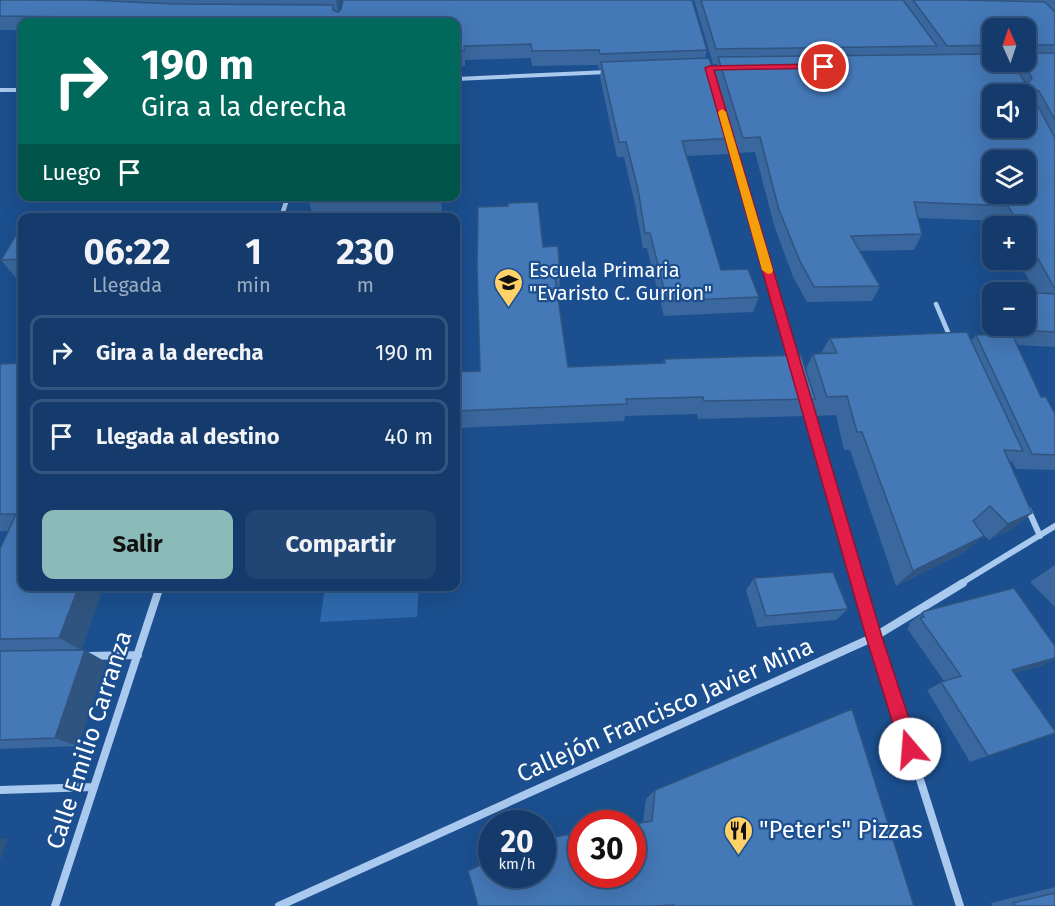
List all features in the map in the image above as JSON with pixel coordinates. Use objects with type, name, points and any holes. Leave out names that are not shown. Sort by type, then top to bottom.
[{"type":"street","points":[[460,79],[617,72]]},
{"type":"street","points":[[0,90],[18,90]]},
{"type":"street","points":[[729,136],[798,375]]},
{"type":"street","points":[[936,304],[955,346]]},
{"type":"street","points":[[805,398],[874,637],[960,906]]},
{"type":"street","points":[[1026,504],[1040,536]]},
{"type":"street","name":"Callejón Francisco Javier Mina","points":[[279,906],[874,637],[1055,526]]},
{"type":"street","name":"Calle Emilio Carranza","points":[[55,906],[158,591]]},
{"type":"street","points":[[80,656],[138,655]]},
{"type":"street","points":[[0,790],[94,787]]},
{"type":"shaded area","points":[[324,591],[419,591],[417,617],[320,622]]},
{"type":"building","points":[[0,0],[333,5],[333,10],[338,12],[343,0],[692,0],[707,50],[600,54],[599,50],[532,51],[531,44],[464,46],[464,51],[460,52],[460,18],[0,16]]},
{"type":"building","points":[[701,0],[903,0],[937,46],[716,49]]},
{"type":"building","points":[[913,0],[1045,2],[1055,12],[1055,45],[1036,45],[1036,18],[982,18],[982,45],[947,46]]},
{"type":"building","points":[[1036,53],[1055,53],[1055,120],[1039,91],[1036,90],[1036,84],[982,84],[982,138],[1036,138],[1036,102],[1055,138],[1055,289],[1036,255],[1036,216],[1014,216],[1008,206],[914,202],[922,234],[851,236],[880,286],[814,287],[800,261],[779,210],[760,137],[743,138],[718,57],[982,54],[982,72],[1019,72],[1028,83],[1032,78],[1029,72],[1036,72]]},
{"type":"building","points":[[709,58],[734,138],[682,141],[721,270],[748,269],[759,297],[667,301],[650,233],[645,233],[638,189],[626,142],[619,142],[601,62]]},
{"type":"building","points":[[538,202],[543,247],[558,246],[560,277],[555,277],[568,367],[665,363],[664,359],[801,355],[815,399],[704,401],[703,397],[626,399],[627,404],[460,411],[460,372],[480,371],[478,207],[508,206],[508,203]]},
{"type":"building","points":[[18,232],[18,259],[1,260]]},
{"type":"building","points":[[1036,293],[1055,294],[1055,332],[1036,331]]},
{"type":"building","points":[[967,332],[1023,451],[1004,450],[1032,513],[1008,524],[990,506],[973,521],[984,536],[913,571],[862,432],[857,432],[847,396],[827,397],[813,354],[837,353],[830,338]]},
{"type":"building","points":[[976,335],[1013,336],[1041,397],[1046,397],[1055,414],[1055,455],[1032,454]]},
{"type":"building","points":[[18,363],[18,591],[77,591],[59,638],[0,639],[0,549],[16,514],[0,514],[0,364]]},
{"type":"building","points":[[833,572],[848,609],[766,616],[754,578]]},
{"type":"building","points":[[1014,588],[1055,646],[1055,658],[1012,670],[1055,733],[988,756],[941,682],[961,676],[920,618],[924,617],[922,613],[925,611]]},
{"type":"building","points":[[85,650],[55,738],[0,740],[0,651]]},
{"type":"building","points":[[852,709],[914,906],[478,906],[468,871],[478,866],[478,888],[556,888],[556,837],[568,835],[568,888],[646,888],[646,822],[652,821],[655,790]]},
{"type":"building","points":[[1055,893],[1055,906],[1015,906],[1013,903]]},
{"type":"slow traffic","points":[[722,112],[768,270]]},
{"type":"place","name":"Escuela Primaria \"Evaristo C. Gurrion\"","points":[[508,308]]},
{"type":"place","name":"\"Peter's\" Pizzas","points":[[738,856]]},
{"type":"route","points":[[824,67],[709,68],[874,637],[910,749]]}]
